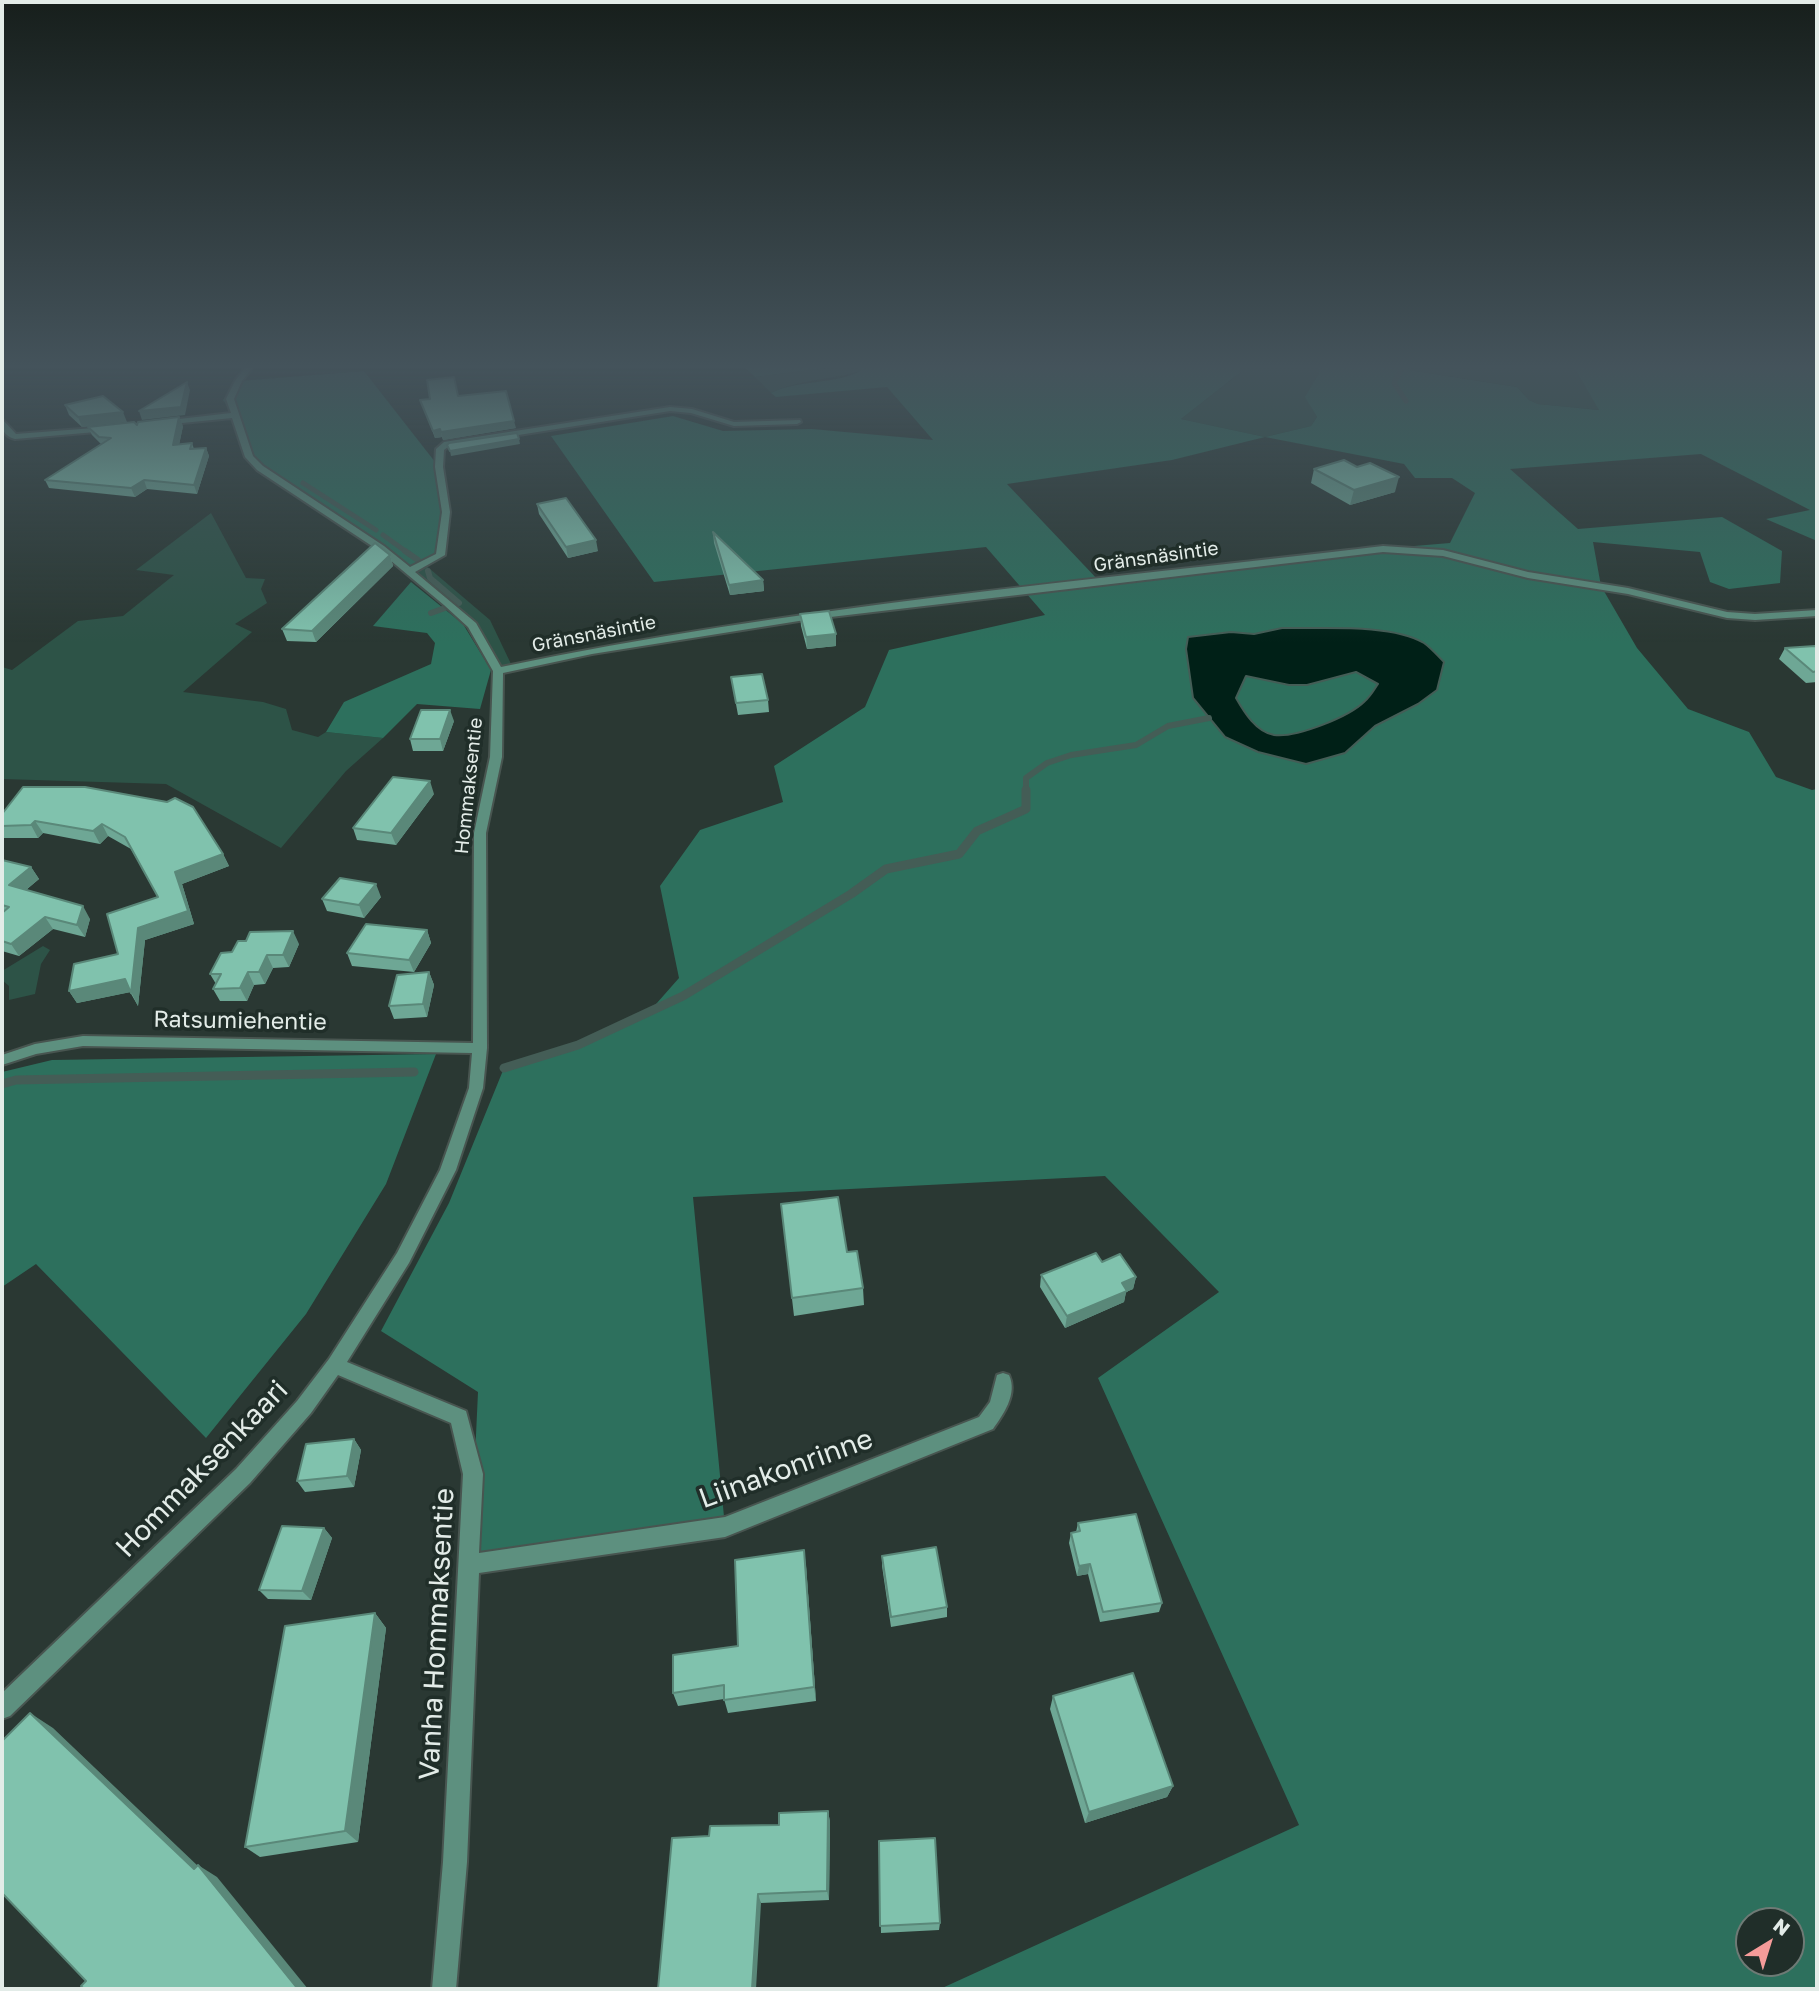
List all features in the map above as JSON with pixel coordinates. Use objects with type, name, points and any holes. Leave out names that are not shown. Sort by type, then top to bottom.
[{"type":"street","points":[[249,457],[260,468],[368,539],[451,606],[472,625],[498,671]]},
{"type":"street","points":[[409,571],[440,555],[446,512],[440,457]]},
{"type":"street","name":"Gränsnäsintie","points":[[498,671],[592,651],[805,617],[1383,549],[1443,553],[1528,575],[1628,591],[1727,615],[1755,617],[1817,613]]},
{"type":"street","name":"Hommaksentie","points":[[476,1088],[480,1048],[480,833],[496,757],[498,671]]},
{"type":"street","name":"Ratsumiehentie","points":[[2,1060],[35,1049],[83,1041],[480,1048]]},
{"type":"street","name":"Hommaksenkaari","points":[[2,1708],[243,1476],[304,1407],[403,1258],[448,1170],[476,1088]]},
{"type":"street","name":"Vanha Hommaksentie","points":[[334,1365],[459,1417],[473,1474],[455,1862],[444,1989]]},
{"type":"street","name":"Liinakonrinne","points":[[470,1564],[725,1527],[986,1423],[999,1405],[1003,1381]]},
{"type":"shaded area","points":[[211,513],[246,578],[265,579],[261,589],[267,603],[235,624],[252,632],[183,692],[263,702],[286,709],[292,730],[318,737],[326,732],[383,738],[346,771],[281,848],[166,784],[2,779],[2,667],[12,670],[78,621],[123,616],[174,575],[136,570]]},
{"type":"shaded area","points":[[423,563],[490,620],[512,666],[498,671],[472,625],[409,571]]},
{"type":"shaded area","points":[[1282,628],[1355,628],[1393,632],[1424,643],[1444,662],[1437,690],[1418,704],[1375,726],[1345,753],[1306,764],[1258,752],[1225,737],[1193,698],[1186,649],[1188,637],[1231,632],[1254,634]],"holes":[[[1356,672],[1378,684],[1367,699],[1347,713],[1308,730],[1284,735],[1274,735],[1256,726],[1236,698],[1246,676],[1289,685],[1307,685]]]},
{"type":"shaded area","points":[[43,946],[50,950],[41,964],[35,994],[9,1000],[9,986],[2,980],[2,971]]},
{"type":"green space","points":[[249,457],[431,457],[439,467],[446,512],[440,555],[409,571]]},
{"type":"green space","points":[[566,457],[1184,457],[1007,484],[1100,582],[1318,554],[1450,543],[1475,493],[1452,478],[1415,478],[1404,464],[1368,457],[1664,457],[1510,469],[1578,529],[1722,517],[1782,551],[1780,583],[1729,589],[1710,582],[1700,552],[1593,542],[1601,586],[1637,648],[1688,709],[1749,732],[1776,777],[1812,790],[1817,789],[1817,1989],[940,1989],[1299,1825],[1098,1378],[1219,1292],[1105,1176],[693,1197],[725,1527],[470,1564],[478,1392],[381,1331],[449,1203],[504,1068],[578,1045],[649,1012],[679,978],[660,886],[700,830],[783,802],[774,766],[865,707],[889,650],[1045,615],[986,547],[654,582]],"holes":[[[1282,628],[1355,628],[1394,632],[1424,643],[1444,662],[1437,690],[1418,704],[1375,726],[1345,753],[1225,737],[1188,637],[1231,632],[1254,634]]]},
{"type":"green space","points":[[1707,457],[1817,457],[1817,541],[1766,519],[1810,510]]},
{"type":"green space","points":[[411,582],[463,624],[491,670],[480,709],[417,704],[383,738],[326,732],[344,702],[431,664],[435,643],[427,633],[373,626]]},
{"type":"green space","points":[[1356,672],[1378,684],[1365,701],[1335,720],[1295,733],[1274,735],[1262,730],[1251,721],[1235,698],[1246,676],[1267,679]]},
{"type":"green space","points":[[436,1054],[386,1184],[306,1314],[206,1438],[36,1264],[2,1287],[2,1072],[52,1060]]},
{"type":"building","points":[[81,457],[203,457],[194,485],[144,480],[131,488],[45,480]]},
{"type":"building","points":[[1344,460],[1357,467],[1370,463],[1399,477],[1354,490],[1314,469]]},
{"type":"building","points":[[566,498],[596,540],[566,547],[537,504]]},
{"type":"building","points":[[713,532],[763,580],[729,585]]},
{"type":"building","points":[[375,543],[390,555],[312,631],[282,629]]},
{"type":"building","points":[[829,611],[836,634],[806,637],[800,614]]},
{"type":"building","points":[[1815,646],[1817,671],[1813,672],[1785,648]]},
{"type":"building","points":[[762,674],[768,700],[736,703],[731,677]]},
{"type":"building","points":[[421,710],[450,710],[440,739],[410,739]]},
{"type":"building","points":[[393,777],[430,781],[391,833],[353,828]]},
{"type":"building","points":[[23,787],[85,787],[167,802],[175,798],[193,807],[223,854],[175,872],[188,911],[138,928],[131,993],[125,979],[69,991],[74,964],[118,954],[107,914],[158,897],[125,837],[102,824],[93,831],[35,821],[31,825],[2,826],[2,814]]},
{"type":"building","points":[[2,860],[31,867],[9,885],[83,906],[77,925],[45,917],[11,944],[2,941],[2,913],[9,907],[2,905]]},
{"type":"building","points":[[340,878],[376,884],[359,905],[322,899]]},
{"type":"building","points":[[366,924],[427,930],[409,960],[347,953]]},
{"type":"building","points":[[293,931],[283,955],[267,955],[259,972],[248,972],[240,988],[213,989],[221,974],[210,974],[221,953],[232,952],[238,941],[246,941],[250,932]]},
{"type":"building","points":[[429,972],[423,1004],[389,1006],[397,975]]},
{"type":"building","points":[[838,1197],[847,1252],[857,1251],[863,1288],[792,1298],[781,1204]]},
{"type":"building","points":[[1096,1253],[1102,1262],[1120,1254],[1136,1277],[1122,1283],[1127,1291],[1067,1316],[1041,1275]]},
{"type":"building","points":[[354,1439],[347,1476],[297,1481],[306,1444]]},
{"type":"building","points":[[1136,1514],[1162,1603],[1103,1612],[1090,1564],[1079,1566],[1071,1533],[1080,1531],[1078,1523]]},
{"type":"building","points":[[282,1526],[324,1528],[302,1591],[259,1590]]},
{"type":"building","points":[[936,1547],[947,1607],[891,1617],[882,1556]]},
{"type":"building","points":[[804,1550],[814,1687],[724,1700],[724,1685],[673,1693],[673,1655],[738,1646],[735,1560]]},
{"type":"building","points":[[375,1613],[345,1831],[245,1847],[285,1626]]},
{"type":"building","points":[[1133,1673],[1173,1786],[1089,1812],[1053,1696]]},
{"type":"building","points":[[30,1713],[194,1869],[198,1865],[298,1989],[84,1989],[81,1986],[86,1981],[2,1893],[2,1741]]},
{"type":"building","points":[[828,1811],[827,1891],[758,1894],[752,1989],[658,1989],[672,1838],[709,1836],[710,1826],[779,1825],[779,1813]]},
{"type":"building","points":[[935,1838],[940,1923],[880,1926],[879,1841]]},
{"type":"waterway","points":[[303,483],[376,530]]},
{"type":"waterway","points":[[383,535],[408,553]]},
{"type":"waterway","points":[[405,551],[418,560]]},
{"type":"waterway","points":[[428,571],[430,578],[459,603],[431,613]]},
{"type":"waterway","points":[[504,1068],[578,1045],[683,996],[851,894],[886,869],[959,854],[977,831],[1026,809],[1026,778],[1047,763],[1071,755],[1136,745],[1168,726],[1209,718]]},
{"type":"waterway","points":[[2,1084],[16,1080],[414,1072]]}]
